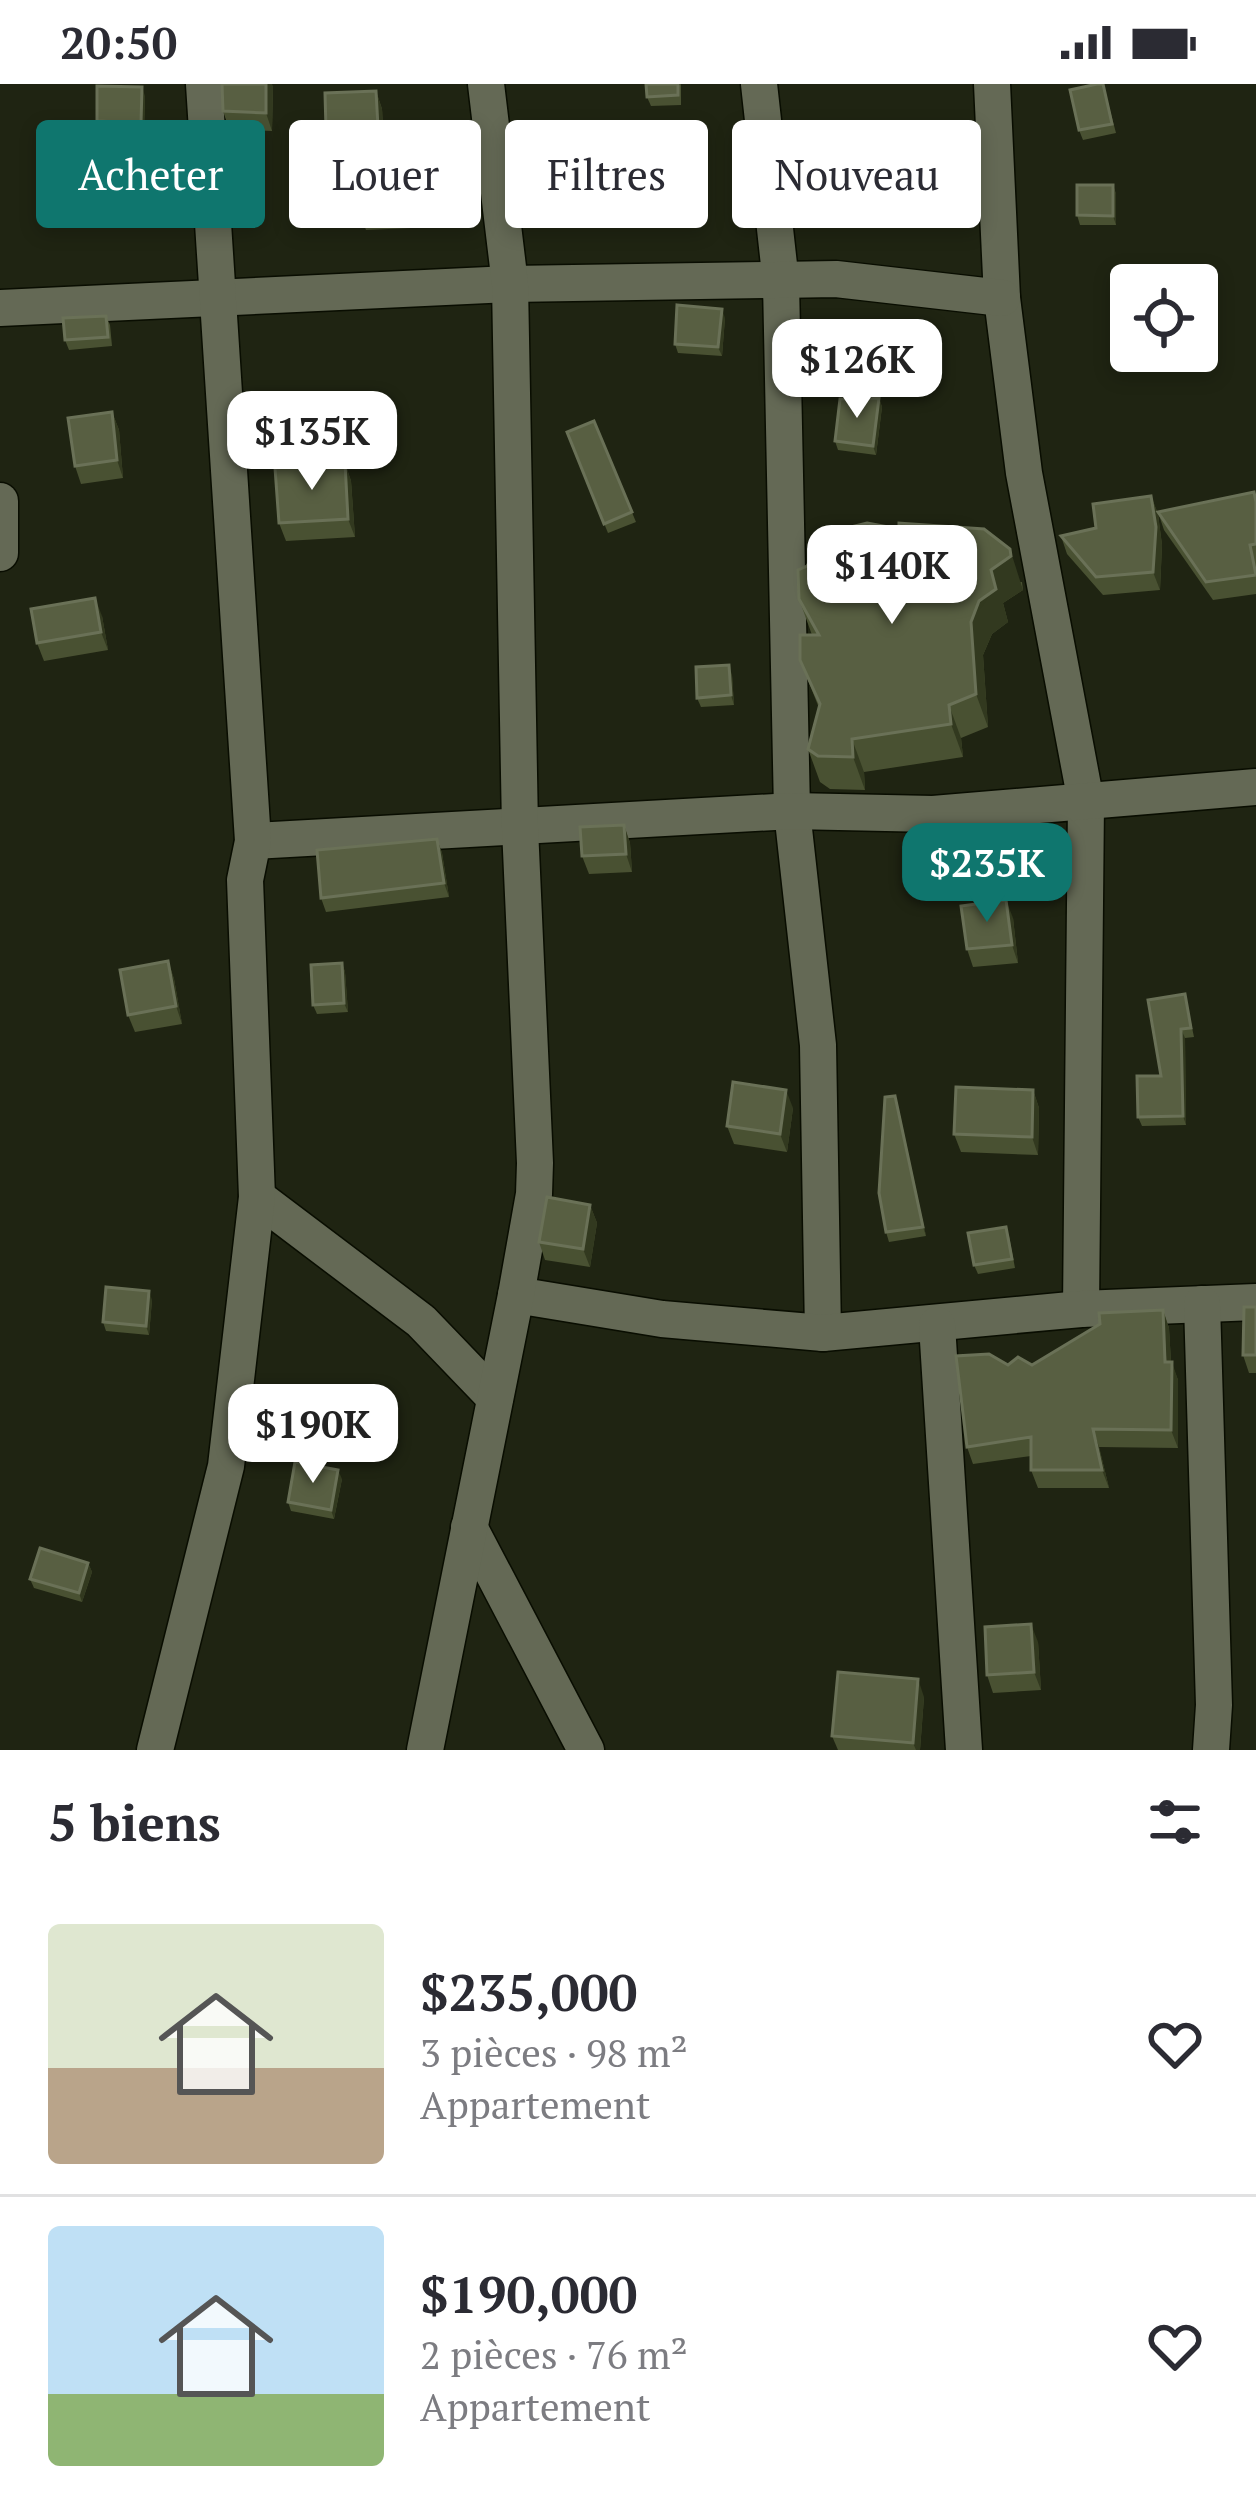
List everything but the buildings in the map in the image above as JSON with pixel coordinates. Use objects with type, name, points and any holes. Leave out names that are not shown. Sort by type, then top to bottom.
[{"type":"street","points":[[155,1750],[226,1466],[257,1197],[245,880],[253,842],[204,84]]},
{"type":"street","points":[[425,1750],[534,1194],[520,828],[510,284],[486,84]]},
{"type":"street","points":[[759,84],[781,283],[792,811],[818,1045],[823,1333]]},
{"type":"street","points":[[992,84],[1002,298],[1024,473],[1086,802],[1081,1309]]},
{"type":"street","points":[[0,308],[510,284],[836,279],[1002,298]]},
{"type":"street","points":[[0,501],[0,553]]},
{"type":"street","points":[[253,842],[792,811],[933,814],[1256,787]]},
{"type":"street","points":[[257,1197],[421,1321],[495,1399]]},
{"type":"street","points":[[516,1295],[662,1318],[823,1333],[1081,1309],[1256,1303]]},
{"type":"street","points":[[1202,1304],[1214,1705],[1211,1750]]},
{"type":"street","points":[[937,1325],[964,1750]]},
{"type":"street","points":[[469,1527],[586,1750]]}]
